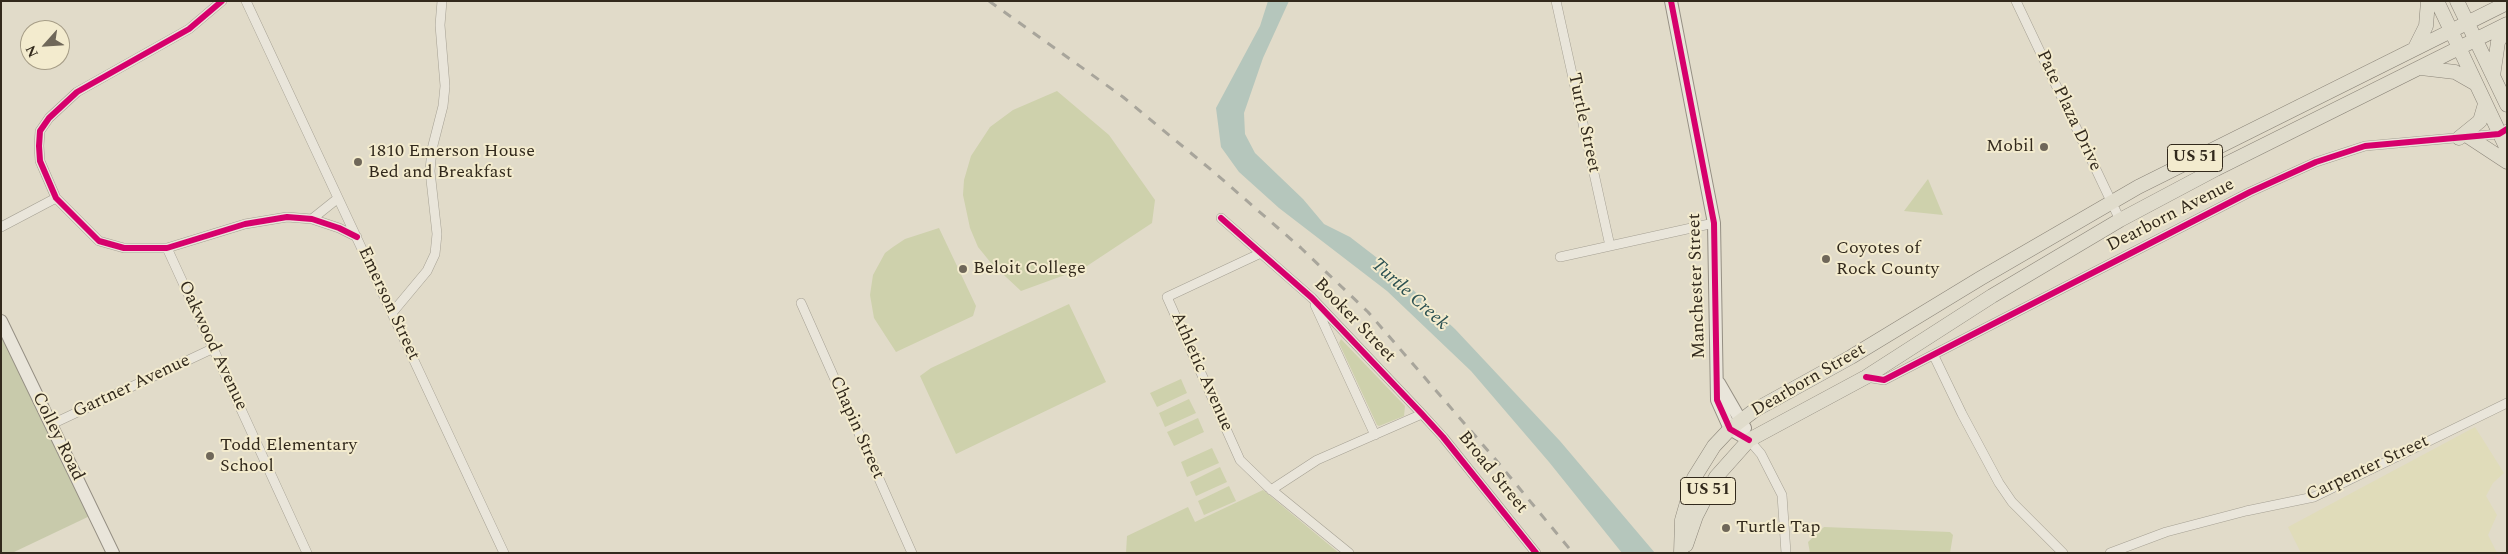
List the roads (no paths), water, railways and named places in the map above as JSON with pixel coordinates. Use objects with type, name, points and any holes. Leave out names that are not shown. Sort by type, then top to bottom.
[{"type":"main road","points":[[2415,48],[2426,26],[2428,1]]},
{"type":"main road","points":[[2436,1],[2485,104],[2503,132],[2507,149]]},
{"type":"main road","points":[[2457,1],[2507,105]]},
{"type":"main road","points":[[2415,48],[2507,3]]},
{"type":"main road","points":[[2476,40],[2507,25]]},
{"type":"main road","points":[[2493,76],[2498,42],[2507,25]]},
{"type":"main road","name":"US 51","points":[[2120,220],[2216,169],[2476,40]]},
{"type":"main road","name":"US 51","points":[[2111,202],[2220,145],[2415,48]]},
{"type":"main road","points":[[2420,68],[2455,72],[2476,84]]},
{"type":"main road","points":[[2485,104],[2480,121],[2464,137],[2507,162]]},
{"type":"main road","name":"Dearborn Street","points":[[1682,553],[1682,520],[1694,478],[1714,446],[1736,425],[2111,202]]},
{"type":"main road","name":"Dearborn Street","points":[[1682,553],[1696,516],[1716,477],[1749,440],[1866,377],[1992,296],[2120,220]]},
{"type":"street","points":[[222,1],[189,29],[77,92],[49,118],[40,132],[39,146],[45,175],[56,198],[98,241],[113,247],[130,249],[167,248],[245,224],[287,217],[312,219],[339,228],[357,237]]},
{"type":"street","name":"Emerson Street","points":[[246,1],[504,553]]},
{"type":"street","points":[[392,313],[427,271],[434,254],[437,234],[430,171],[432,149],[443,106],[445,86],[440,25],[442,1]]},
{"type":"street","name":"Turtle Street","points":[[1556,1],[1610,246]]},
{"type":"street","name":"Manchester Street","points":[[1671,1],[1714,223],[1716,280],[1715,376],[1728,401],[1736,425],[1749,440]]},
{"type":"street","name":"Pate Plaza Drive","points":[[2016,1],[2120,220]]},
{"type":"street","name":"Dearborn Avenue","points":[[1866,377],[1884,380],[1934,356],[2241,196],[2316,162],[2365,146],[2503,132]]},
{"type":"street","points":[[1,227],[56,198]]},
{"type":"street","points":[[312,219],[337,199]]},
{"type":"street","points":[[1221,218],[1261,253]]},
{"type":"street","points":[[1560,257],[1714,223]]},
{"type":"street","name":"Oakwood Avenue","points":[[167,248],[307,553]]},
{"type":"street","name":"Booker Street","points":[[1261,253],[1312,298],[1422,414]]},
{"type":"street","name":"Athletic Avenue","points":[[1261,253],[1167,297],[1244,465],[1271,490],[1348,553]]},
{"type":"street","points":[[1312,298],[1375,435]]},
{"type":"street","name":"Chapin Street","points":[[801,303],[912,553]]},
{"type":"street","name":"Colley Road","points":[[1,321],[113,553]]},
{"type":"street","name":"Gartner Avenue","points":[[50,425],[214,348]]},
{"type":"street","points":[[1934,356],[1999,483],[2012,502],[2063,553]]},
{"type":"street","name":"Carpenter Street","points":[[2110,553],[2166,532],[2246,511],[2314,497],[2507,403]]},
{"type":"street","points":[[1271,490],[1318,460],[1422,414]]},
{"type":"street","name":"Broad Street","points":[[1422,414],[1536,553]]},
{"type":"street","points":[[1749,440],[1760,454],[1782,495],[1786,553]]},
{"type":"water","name":"Turtle Creek","points":[[1268,1],[1289,1],[1263,58],[1244,113],[1245,134],[1255,153],[1303,199],[1324,224],[1350,237],[1385,264],[1455,329],[1560,441],[1655,553],[1622,553],[1549,462],[1471,371],[1387,291],[1279,208],[1239,172],[1221,147],[1216,108],[1260,26]]},
{"type":"railway","points":[[989,1],[1123,97],[1215,173],[1301,248],[1368,312],[1496,460],[1573,553]]},
{"type":"place","name":"Mobil","points":[[2044,147]]},
{"type":"place","name":"1810 Emerson House Bed and Breakfast","points":[[358,162]]},
{"type":"place","name":"Coyotes of Rock County","points":[[1826,259]]},
{"type":"place","name":"Beloit College","points":[[963,269]]},
{"type":"place","name":"Todd Elementary School","points":[[210,456]]},
{"type":"place","name":"Turtle Tap","points":[[1726,528]]}]
